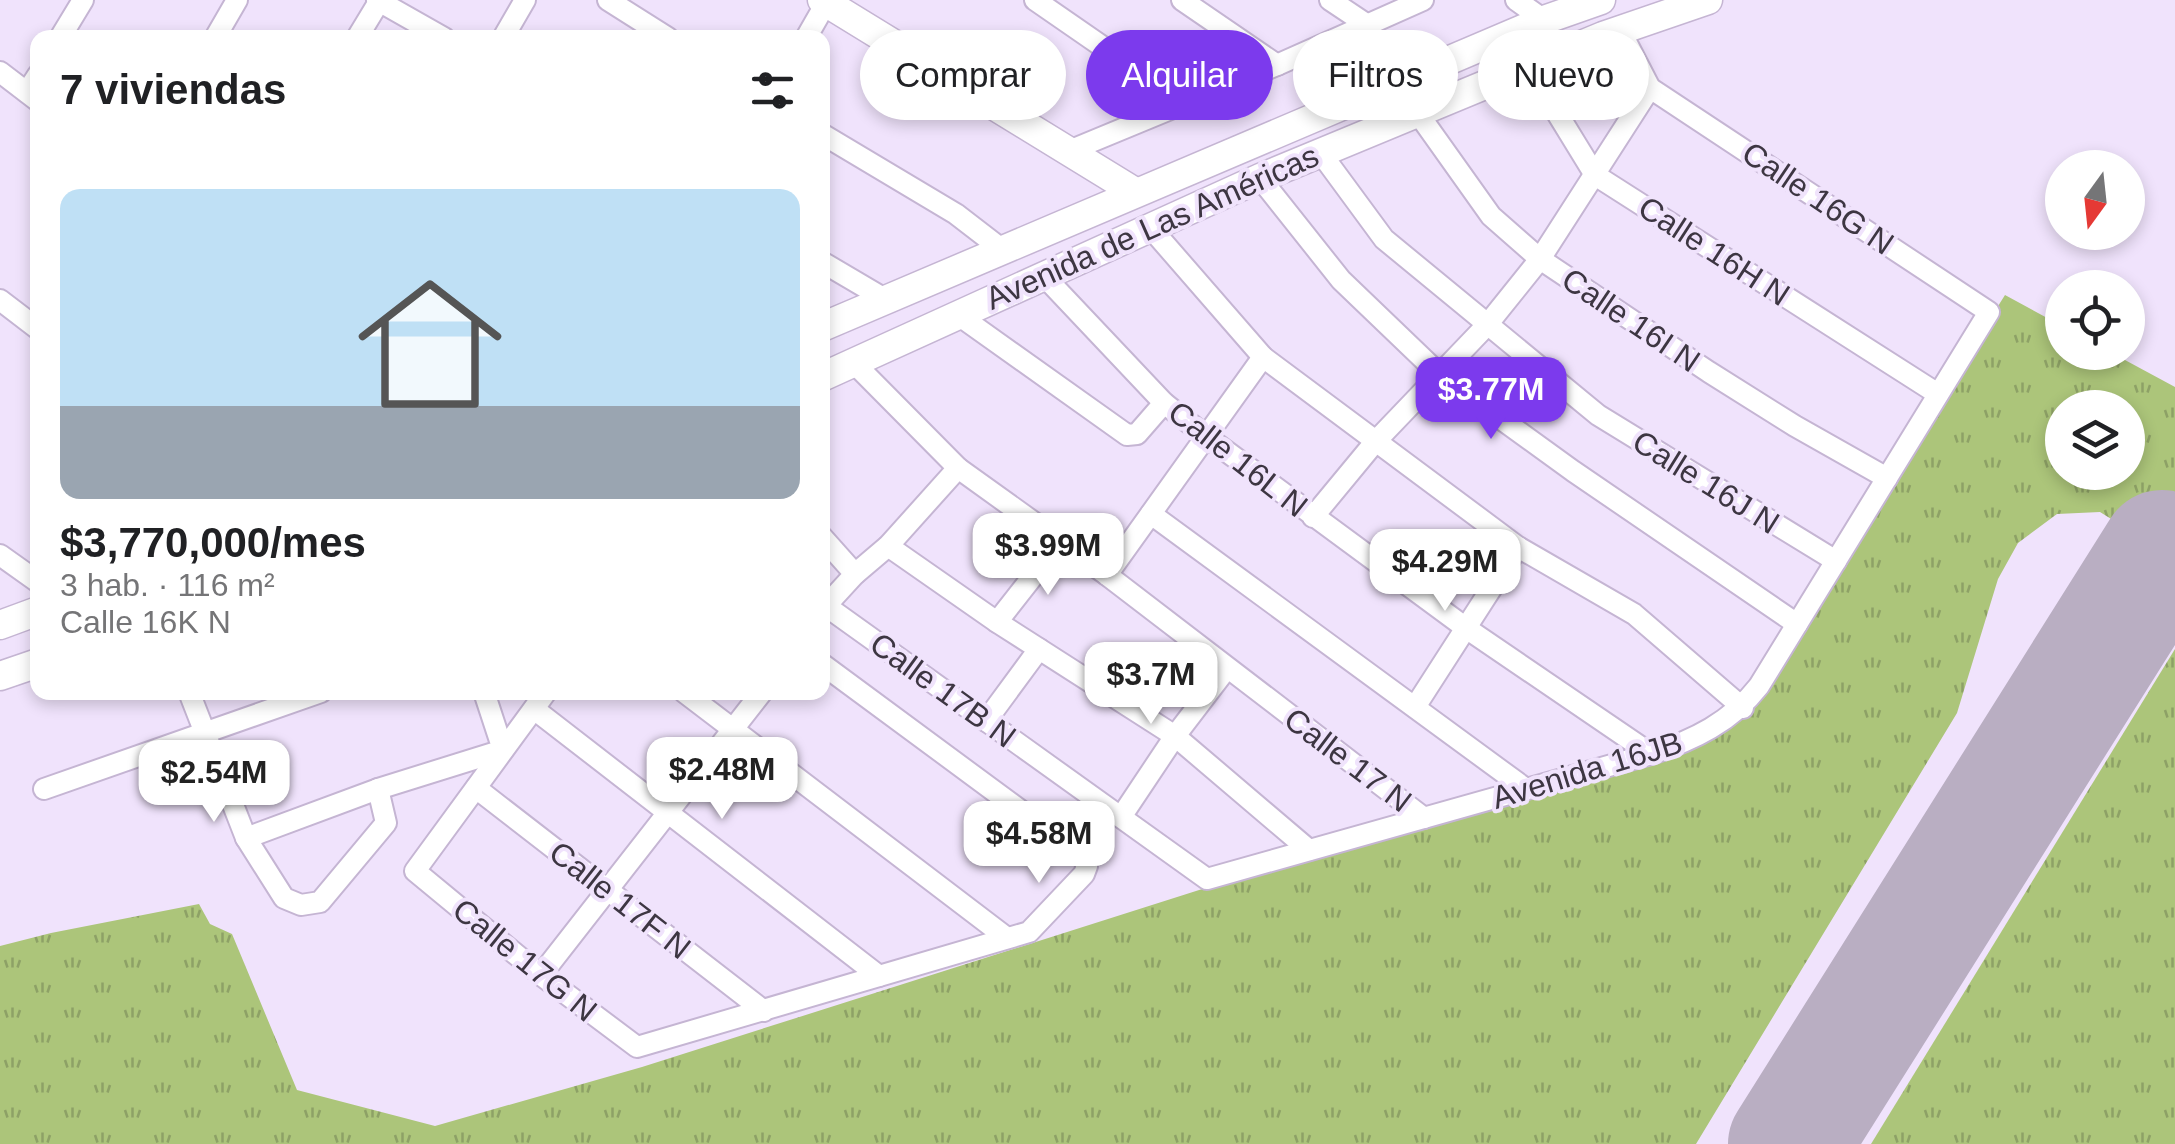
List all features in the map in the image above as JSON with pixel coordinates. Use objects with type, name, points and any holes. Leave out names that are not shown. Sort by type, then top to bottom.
[{"type":"main road","name":"Avenida de Las Américas","points":[[1621,30],[1708,0]]},
{"type":"main road","points":[[824,1],[857,9],[1135,192]]},
{"type":"main road","name":"Avenida de Las Américas","points":[[830,323],[1593,2]]},
{"type":"main road","points":[[1593,2],[1584,15],[1586,25],[1602,30]]},
{"type":"main road","points":[[1544,20],[1555,30]]},
{"type":"main road","name":"Avenida de Las Américas","points":[[830,373],[1149,226],[1398,120]]},
{"type":"main road","points":[[0,625],[30,615]]},
{"type":"main road","points":[[0,676],[30,666]]},
{"type":"street","points":[[65,30],[83,0]]},
{"type":"street","points":[[220,30],[237,0]]},
{"type":"street","points":[[361,30],[379,0],[430,30]]},
{"type":"street","points":[[508,30],[525,0]]},
{"type":"street","points":[[608,0],[655,30]]},
{"type":"street","points":[[1035,0],[1086,35]]},
{"type":"street","points":[[1182,0],[1277,65]]},
{"type":"street","points":[[1330,0],[1368,26]]},
{"type":"street","points":[[1273,67],[1422,0]]},
{"type":"street","points":[[1516,0],[1544,20]]},
{"type":"street","points":[[810,30],[824,1]]},
{"type":"street","points":[[0,72],[30,87]]},
{"type":"street","points":[[1313,517],[1374,442],[1487,325],[1540,260],[1650,88]]},
{"type":"street","name":"Calle 16G N","points":[[1650,88],[1989,312]]},
{"type":"street","points":[[1068,151],[1143,120]]},
{"type":"street","name":"Calle 16I N","points":[[1423,120],[1491,216],[1540,260],[1709,372],[1888,478]]},
{"type":"street","name":"Calle 16H N","points":[[1561,120],[1595,175],[1938,394]]},
{"type":"street","points":[[830,139],[956,214],[1004,251]]},
{"type":"street","name":"Calle 16J N","points":[[1320,152],[1384,240],[1598,414],[1836,561]]},
{"type":"street","points":[[1260,178],[1341,280],[1439,374],[1600,490],[1798,624]]},
{"type":"street","points":[[1149,226],[1263,357],[1518,547],[1634,614],[1743,708]]},
{"type":"street","points":[[830,267],[885,299]]},
{"type":"street","name":"Calle 16L N","points":[[1044,275],[1164,403],[1207,437],[1466,628],[1651,754]]},
{"type":"street","points":[[0,300],[30,323]]},
{"type":"street","name":"Avenida 16JB","points":[[1206,879],[1651,754],[1685,743],[1743,708],[1989,312]]},
{"type":"street","points":[[957,314],[1128,435],[1137,434],[1164,403]]},
{"type":"street","points":[[1106,575],[1263,357]]},
{"type":"street","name":"Calle 17 N","points":[[853,362],[958,468],[1106,575],[1424,818]]},
{"type":"street","points":[[830,601],[888,546],[958,468]]},
{"type":"street","points":[[1151,514],[1526,789]]},
{"type":"street","points":[[997,622],[1059,542]]},
{"type":"street","points":[[830,546],[855,574]]},
{"type":"street","points":[[888,546],[997,622],[1175,736],[1309,850]]},
{"type":"street","points":[[1415,708],[1518,547]]},
{"type":"street","points":[[0,555],[30,576]]},
{"type":"street","name":"Calle 17B N","points":[[830,612],[1206,879]]},
{"type":"street","points":[[986,720],[1039,649]]},
{"type":"street","points":[[1120,817],[1226,668]]},
{"type":"street","points":[[764,1011],[1037,926],[1084,874],[1086,866],[1082,856],[830,670]]},
{"type":"street","points":[[193,700],[246,838],[284,898],[301,905],[320,902],[386,823],[378,789]]},
{"type":"street","points":[[44,789],[297,700]]},
{"type":"street","points":[[487,700],[503,750]]},
{"type":"street","points":[[694,700],[1007,938]]},
{"type":"street","points":[[541,975],[756,700]]},
{"type":"street","points":[[476,788],[540,701],[668,812],[879,976]]},
{"type":"street","points":[[246,838],[378,789],[503,750]]},
{"type":"street","name":"Calle 17G N","points":[[476,788],[415,870],[541,975],[637,1047],[764,1011]]},
{"type":"street","name":"Calle 17F N","points":[[476,788],[764,1011]]},
{"type":"green space","points":[[2005,295],[2045,317],[2045,370],[2144,370],[2175,387],[2175,559],[2100,512],[2057,514],[2018,543],[1998,579],[1957,713],[1696,1144],[0,1144],[0,946],[51,933],[199,904],[210,924],[232,934],[297,1090],[435,1126],[642,1067],[1240,877],[1563,784],[1746,709]]},
{"type":"green space","points":[[2175,649],[2175,1144],[1871,1144]]},
{"type":"runway","points":[[1789,1144],[2162,551]]}]
